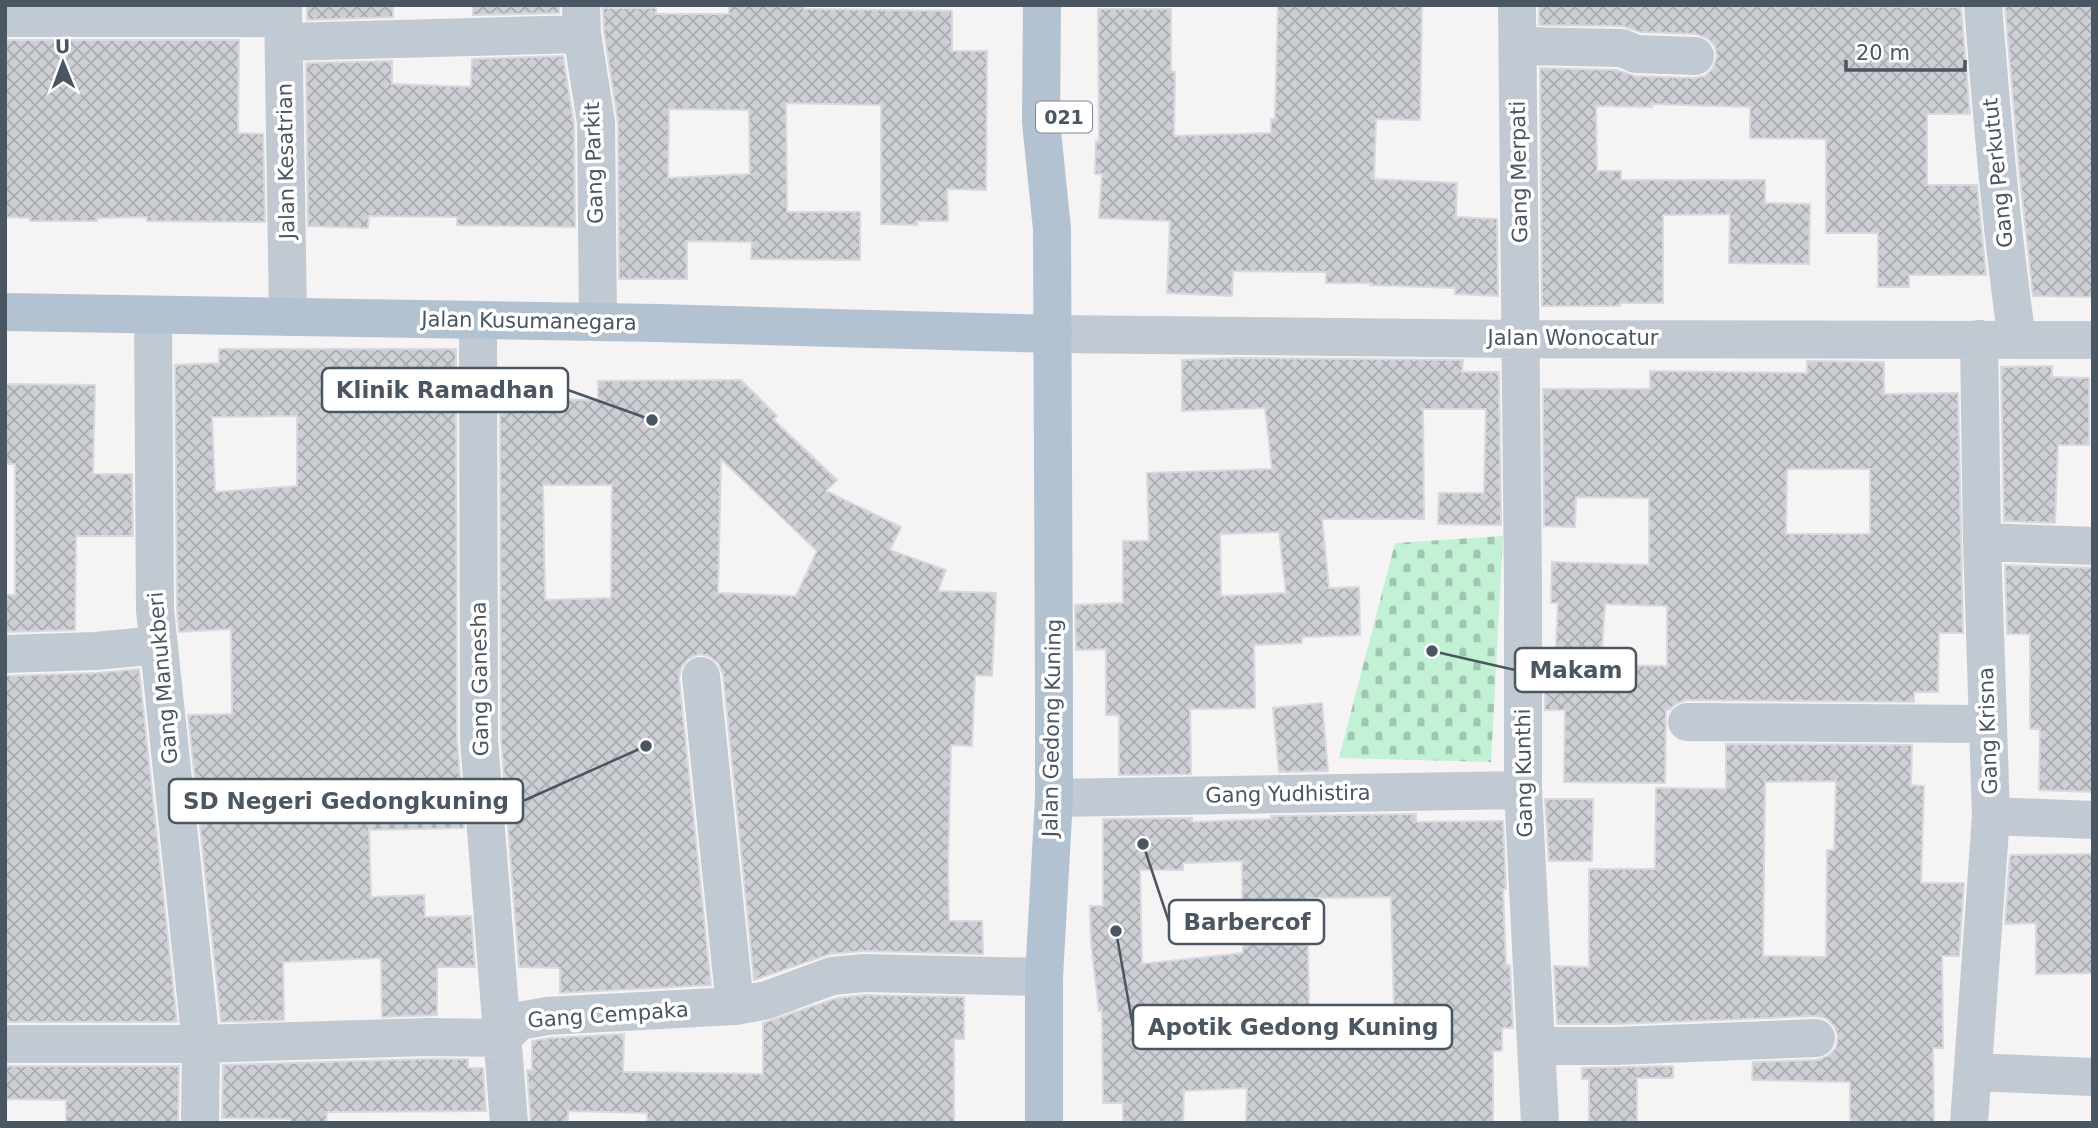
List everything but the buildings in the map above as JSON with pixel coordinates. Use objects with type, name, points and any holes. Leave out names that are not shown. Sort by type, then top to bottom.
[{"type":"main road","name":"021","points":[[1042,5],[1041,122],[1052,229]]},
{"type":"main road","name":"021","points":[[1052,229],[1064,122],[1065,5]]},
{"type":"main road","name":"Jalan Gedong Kuning","points":[[1044,1123],[1044,976],[1054,797],[1052,229]]},
{"type":"main road","name":"Jalan Kusumanegara","points":[[5,312],[598,322],[1053,334]]},
{"type":"street","name":"Gang Merpati","points":[[1517,5],[1521,339]]},
{"type":"street","name":"Gang Perkutut","points":[[1983,5],[1994,144],[2017,339]]},
{"type":"street","points":[[5,18],[283,22],[581,20]]},
{"type":"street","name":"Gang Parkit","points":[[581,20],[596,122],[598,322]]},
{"type":"street","name":"Jalan Kesatrian","points":[[283,22],[288,317]]},
{"type":"street","points":[[1518,46],[1622,48],[1636,54],[1695,56]]},
{"type":"street","name":"Gang Manukberi","points":[[153,315],[155,610],[201,1044],[200,1123]]},
{"type":"street","name":"Gang Ganesha","points":[[478,321],[479,740],[509,1123]]},
{"type":"street","name":"Jalan Wonocatur","points":[[1053,334],[1521,339],[2093,340]]},
{"type":"street","name":"Gang Kunthi","points":[[1521,339],[1523,790],[1540,1123]]},
{"type":"street","name":"Gang Krisna","points":[[1969,1123],[1991,816],[1982,542],[1979,339]]},
{"type":"street","points":[[1982,542],[2093,546]]},
{"type":"street","points":[[5,654],[95,651],[159,645]]},
{"type":"street","points":[[701,676],[735,1006]]},
{"type":"street","points":[[1688,722],[1988,724]]},
{"type":"street","name":"Gang Yudhistira","points":[[1054,797],[1523,790]]},
{"type":"street","points":[[1991,816],[2093,820]]},
{"type":"street","name":"Gang Cempaka","points":[[5,1044],[201,1044],[427,1037],[502,1038],[519,1021],[547,1016],[735,1006],[767,1000],[832,976],[864,973],[1044,976]]},
{"type":"street","points":[[1536,1046],[1615,1046],[1816,1038]]},
{"type":"street","points":[[1973,1072],[2093,1077]]},
{"type":"green space","points":[[1503,536],[1491,762],[1339,758],[1395,543]]},
{"type":"place","name":"Klinik Ramadhan","points":[[652,420]]},
{"type":"place","name":"Makam","points":[[1432,651]]},
{"type":"place","name":"SD Negeri Gedongkuning","points":[[646,746]]},
{"type":"place","name":"Barbercof","points":[[1143,844]]},
{"type":"place","name":"Apotik Gedong Kuning","points":[[1116,931]]}]
